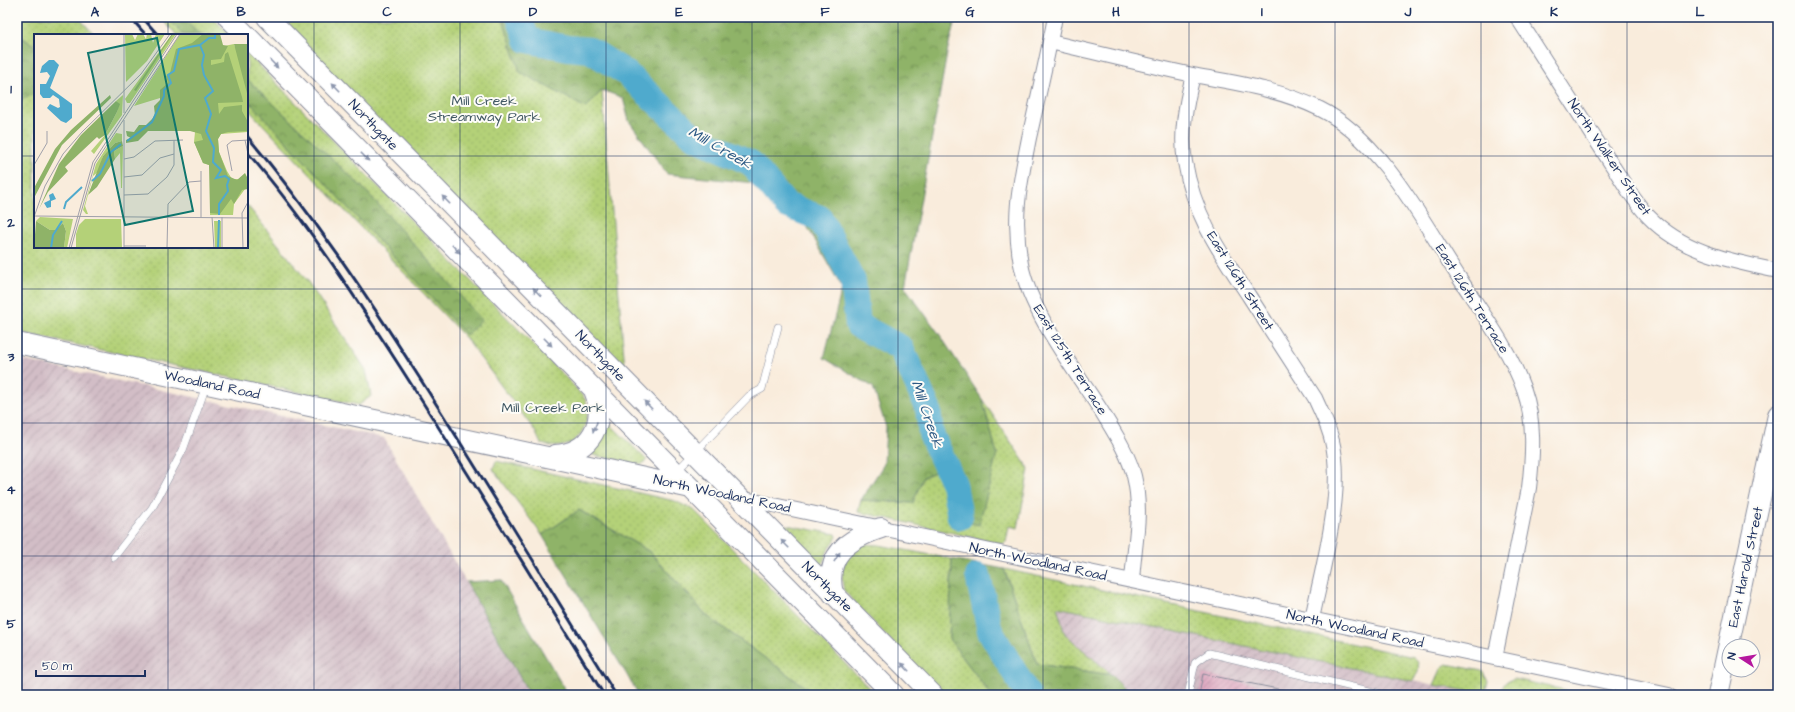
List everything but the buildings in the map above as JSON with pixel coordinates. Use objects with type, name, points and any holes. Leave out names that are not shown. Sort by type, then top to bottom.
[{"type":"main road","name":"Northgate","points":[[228,17],[245,34]]},
{"type":"main road","name":"Northgate","points":[[267,17],[932,695]]},
{"type":"main road","name":"Northgate","points":[[248,37],[894,695]]},
{"type":"main road","name":"Woodland Road","points":[[17,343],[408,428]]},
{"type":"main road","points":[[546,456],[573,452],[582,447],[590,438],[596,428],[600,404],[594,390]]},
{"type":"main road","name":"East Harold Street","points":[[1718,695],[1778,414]]},
{"type":"main road","name":"North Woodland Road","points":[[408,428],[740,498]]},
{"type":"main road","points":[[833,594],[830,581],[831,571],[835,560],[842,550],[857,538],[881,528]]},
{"type":"street","name":"East 125th Terrace","points":[[1055,17],[1017,201],[1016,236],[1021,265],[1030,293],[1040,315],[1108,421],[1125,451],[1133,476],[1138,503],[1139,527],[1132,581]]},
{"type":"street","name":"North Walker Street","points":[[1517,17],[1630,193],[1649,217],[1670,235],[1693,249],[1712,256],[1778,271]]},
{"type":"street","points":[[1050,42],[1193,75]]},
{"type":"street","name":"East 126th Street","points":[[1193,75],[1185,108],[1183,130],[1185,161],[1191,190],[1201,217],[1215,244],[1315,398],[1326,422],[1332,441],[1337,471],[1334,509],[1312,620]]},
{"type":"street","name":"East 126th Terrace","points":[[1193,75],[1276,91],[1322,110],[1350,129],[1378,157],[1401,187],[1500,340],[1518,374],[1530,413],[1532,465],[1529,488],[1495,658]]},
{"type":"street","name":"North Woodland Road","points":[[740,498],[1669,695]]},
{"type":"lane","points":[[675,472],[749,396],[762,389],[778,327]]},
{"type":"lane","points":[[114,557],[152,508],[159,495],[183,450],[207,384]]},
{"type":"lane","points":[[1188,695],[1195,664],[1209,653],[1386,695]]},
{"type":"shaded area","points":[[17,359],[384,438],[530,695],[17,695]]},
{"type":"shaded area","points":[[1057,607],[1413,681],[1490,695],[1132,695],[1065,634]]},
{"type":"green space","points":[[17,17],[78,17],[94,34],[34,34],[34,45],[17,34]]},
{"type":"green space","points":[[159,17],[212,17],[229,34],[176,34]]},
{"type":"green space","points":[[166,17],[181,17],[199,34],[183,34]]},
{"type":"green space","name":"Mill Creek Streamway Park","points":[[267,17],[956,17],[828,20],[786,205],[751,163],[591,50],[586,108],[602,90],[625,368]]},
{"type":"green space","points":[[502,17],[956,17],[948,48],[905,287],[940,335],[982,399],[997,454],[979,525],[950,518],[957,479],[942,469],[923,477],[913,503],[861,500],[884,464],[886,427],[873,387],[824,358],[842,288],[807,226],[773,185],[667,174],[629,121],[623,98],[602,90],[586,108],[520,72]]},
{"type":"green space","points":[[17,34],[34,45],[34,94],[17,101]]},
{"type":"green space","name":"Mill Creek Park","points":[[248,54],[577,389],[585,399],[588,411],[585,424],[579,436],[569,444],[562,446],[541,444],[535,431],[464,336],[248,109]]},
{"type":"green space","points":[[248,80],[365,190],[482,320],[466,335],[248,100]]},
{"type":"green space","points":[[34,94],[34,248],[248,248],[248,206],[308,282],[366,370],[371,396],[359,405],[17,332],[17,101]]},
{"type":"green space","points":[[982,399],[1029,469],[1018,528],[1009,526],[1006,542],[1003,544],[858,512],[861,500],[912,503],[923,477],[942,469],[957,479],[997,454]]},
{"type":"green space","points":[[610,424],[647,460],[641,465],[593,455],[590,451],[605,428]]},
{"type":"green space","points":[[496,461],[675,501],[694,510],[876,695],[816,695],[707,616],[650,552],[579,510],[542,535],[493,469]]},
{"type":"green space","points":[[579,510],[650,552],[707,616],[816,695],[639,695],[542,535]]},
{"type":"green space","points":[[786,525],[836,534],[837,537],[828,550],[821,567],[781,530]]},
{"type":"green space","points":[[863,544],[879,545],[952,559],[949,639],[991,695],[942,695],[844,591],[842,575],[844,563],[851,553]]},
{"type":"green space","points":[[952,559],[1004,569],[1037,664],[1112,675],[1132,695],[991,695],[949,639]]},
{"type":"green space","points":[[1004,569],[1414,657],[1419,666],[1413,681],[1057,607],[1065,634],[1112,675],[1037,664]]},
{"type":"green space","points":[[501,580],[568,695],[530,695],[466,582]]},
{"type":"green space","points":[[1447,664],[1482,671],[1488,681],[1485,694],[1434,685],[1442,667]]},
{"type":"green space","points":[[1514,679],[1589,695],[1501,695],[1503,686],[1507,681]]},
{"type":"waterway","name":"Mill Creek","points":[[519,17],[527,40],[568,48],[590,50],[626,73],[694,137],[751,163],[786,205],[820,218],[853,281],[858,325],[901,348],[928,409],[931,434],[954,484],[960,517]]},
{"type":"waterway","name":"Mill Creek","points":[[978,576],[990,631],[1028,695]]},
{"type":"railway","points":[[130,17],[145,34]]},
{"type":"railway","points":[[142,17],[157,34]]},
{"type":"railway","points":[[248,137],[316,224],[379,315],[469,456],[616,695]]},
{"type":"railway","points":[[248,153],[310,232],[367,316],[480,493],[604,695]]}]
